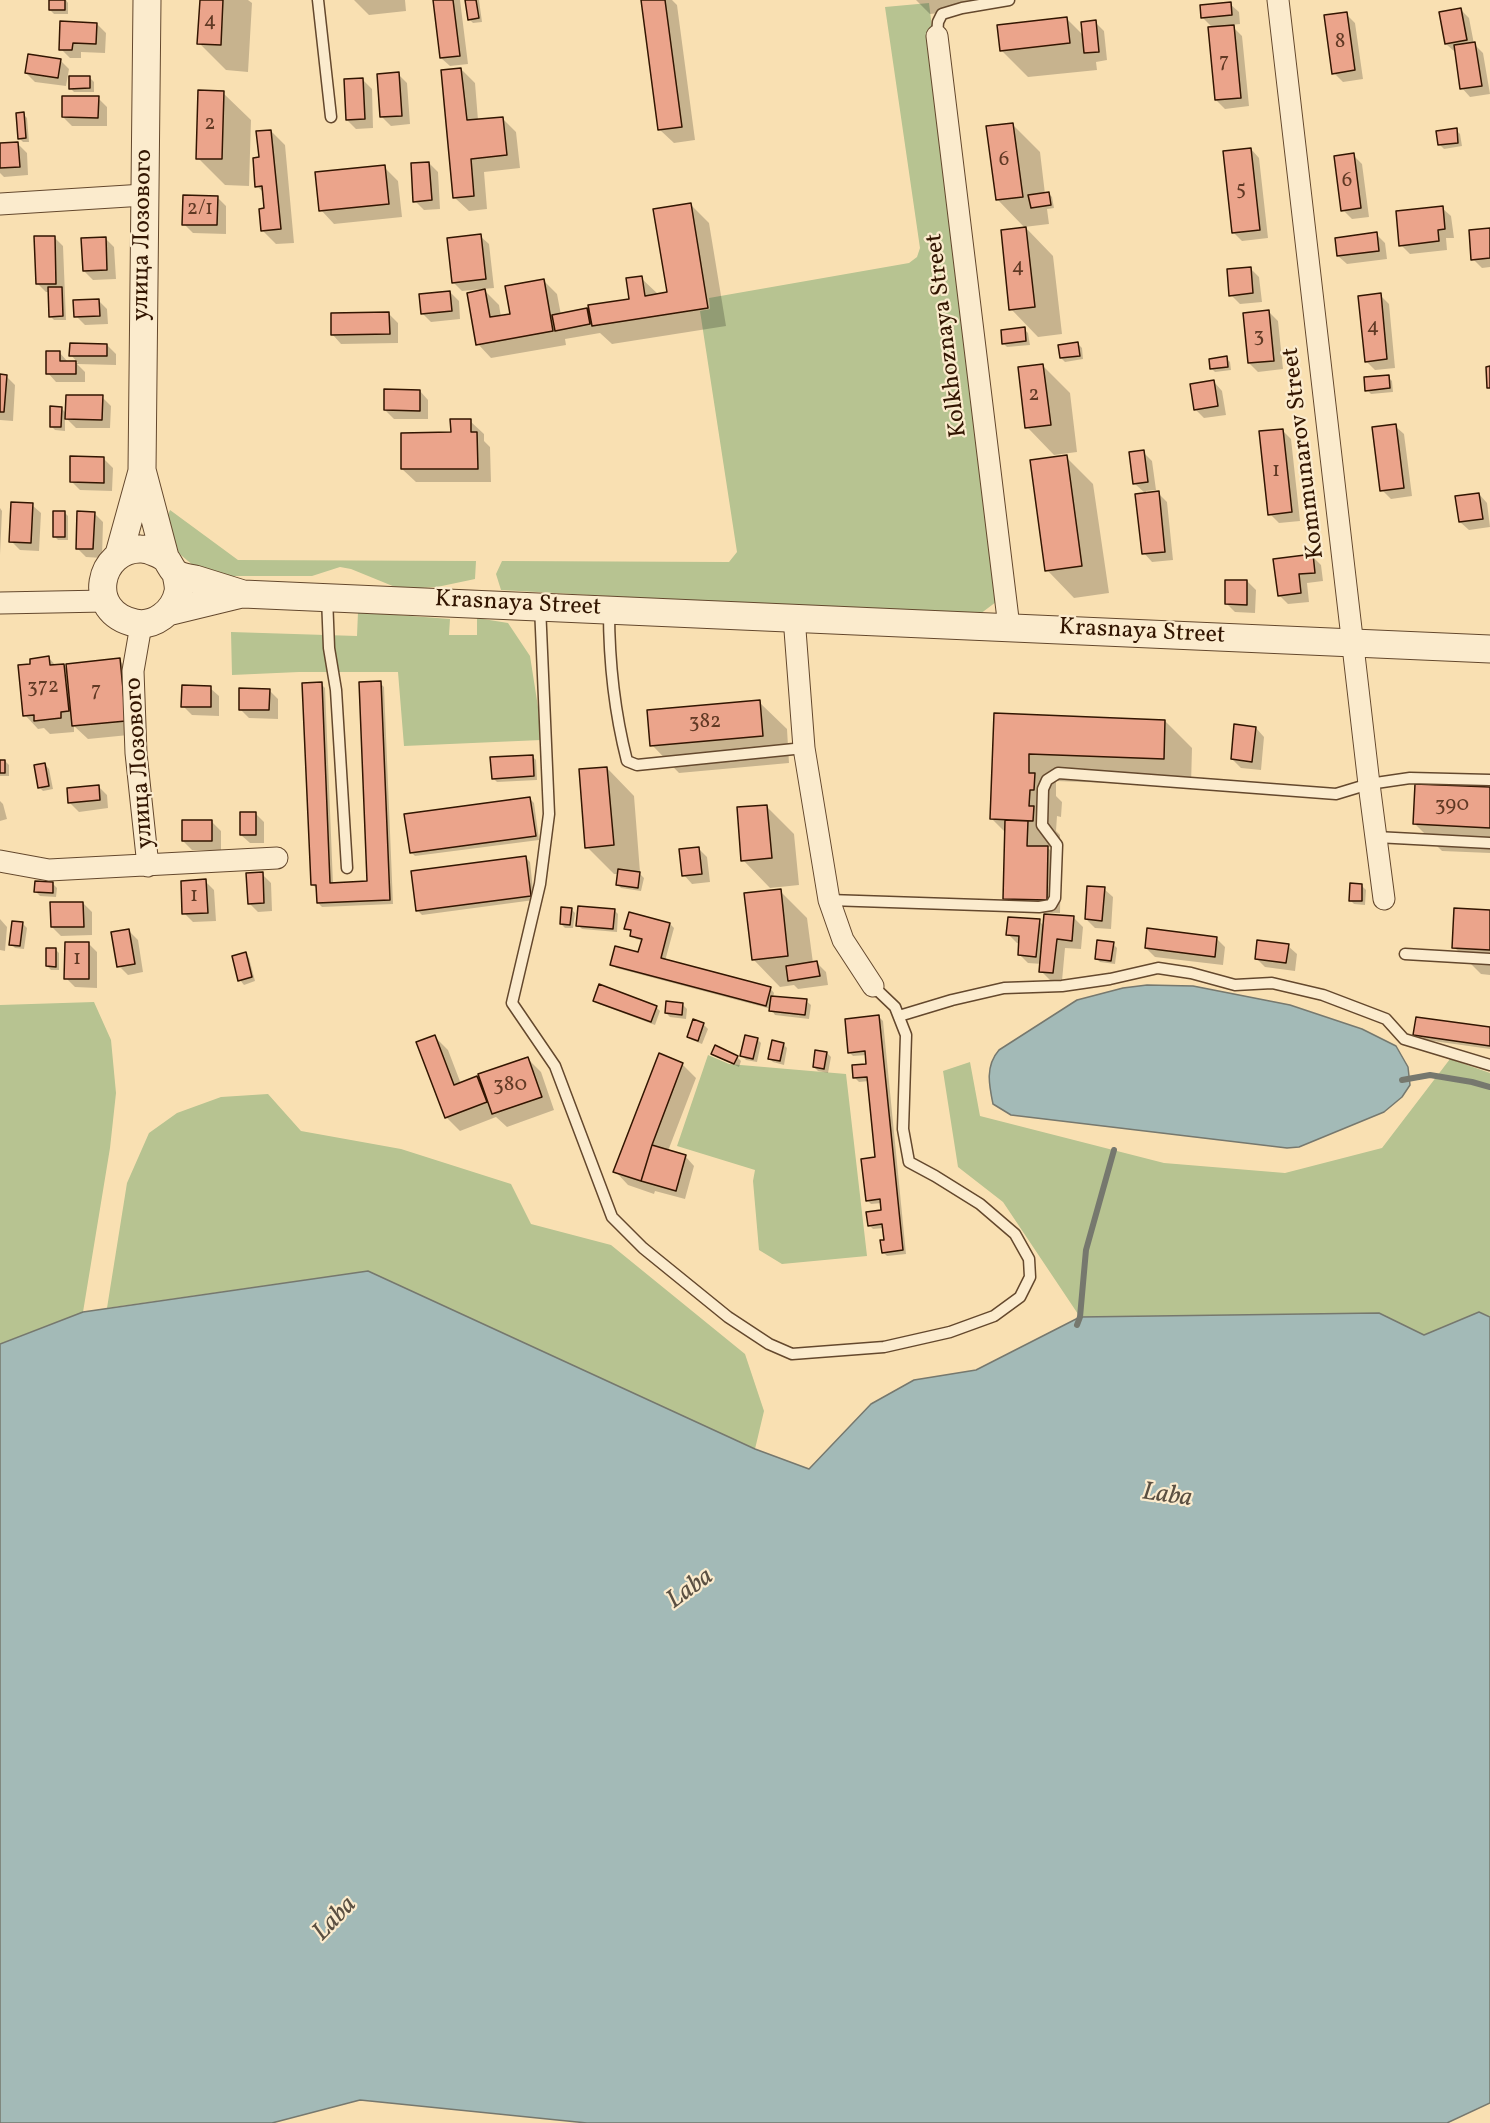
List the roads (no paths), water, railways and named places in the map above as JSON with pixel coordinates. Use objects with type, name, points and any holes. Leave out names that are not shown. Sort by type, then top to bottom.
[{"type":"street","name":"улица Лозового","points":[[119,554],[142,470],[147,0]]},
{"type":"street","name":"Kommunarov Street","points":[[1278,0],[1384,899]]},
{"type":"street","name":"Kolkhoznaya Street","points":[[937,36],[1009,627]]},
{"type":"street","points":[[0,204],[144,195]]},
{"type":"street","name":"улица Лозового","points":[[142,470],[170,565]]},
{"type":"street","name":"Krasnaya Street","points":[[119,554],[142,548],[170,565],[243,594]]},
{"type":"street","points":[[119,554],[108,567],[102,583],[105,602],[111,612],[122,620],[141,625]]},
{"type":"street","points":[[168,612],[178,592],[170,565]]},
{"type":"street","name":"Krasnaya Street","points":[[141,625],[152,623],[168,612],[243,594],[1490,649]]},
{"type":"street","points":[[0,603],[105,602]]},
{"type":"street","points":[[794,617],[804,748],[829,900],[843,940],[873,986]]},
{"type":"street","name":"улица Лозового","points":[[141,625],[133,671],[136,753],[148,866]]},
{"type":"street","points":[[0,861],[49,870],[277,858]]},
{"type":"lane","points":[[318,0],[331,117]]},
{"type":"lane","points":[[937,36],[938,22],[942,14],[1009,0]]},
{"type":"lane","points":[[327,596],[329,648],[336,690],[347,868]]},
{"type":"lane","points":[[540,606],[549,814],[540,884],[512,1003],[555,1066],[612,1217],[643,1248],[728,1317],[769,1344],[792,1354],[884,1347],[950,1332],[994,1316],[1020,1297],[1030,1277],[1029,1259],[1015,1234],[980,1203],[909,1162],[903,1129],[906,1035],[895,1007],[873,986]]},
{"type":"lane","points":[[609,609],[610,649],[627,761],[636,765],[804,748]]},
{"type":"lane","points":[[829,900],[1039,907],[1051,905],[1055,898],[1057,845],[1042,825],[1043,789],[1047,780],[1058,773],[1336,794],[1369,784],[1410,778],[1490,780]]},
{"type":"lane","points":[[1376,837],[1490,843]]},
{"type":"lane","points":[[1405,954],[1490,959]]},
{"type":"lane","points":[[899,1016],[952,1000],[1004,988],[1062,986],[1110,979],[1158,968],[1191,973],[1235,985],[1272,984],[1323,995],[1386,1018],[1404,1039],[1490,1065]]},
{"type":"water","points":[[1147,985],[1193,986],[1290,1005],[1362,1029],[1396,1046],[1408,1067],[1410,1085],[1402,1097],[1384,1112],[1299,1147],[1287,1148],[1011,1115],[993,1104],[989,1083],[990,1069],[999,1050],[1077,1000],[1123,988]]},
{"type":"water","name":"Laba","points":[[368,1271],[755,1449],[809,1469],[871,1404],[914,1380],[976,1370],[1080,1317],[1379,1313],[1424,1335],[1479,1312],[1490,1317],[1490,2103],[1447,2123],[587,2123],[360,2100],[272,2123],[0,2123],[0,1344],[83,1312]]},
{"type":"waterway","points":[[1402,1080],[1430,1075],[1490,1087]]},
{"type":"waterway","points":[[1077,1325],[1080,1317],[1086,1250],[1114,1150]]}]
